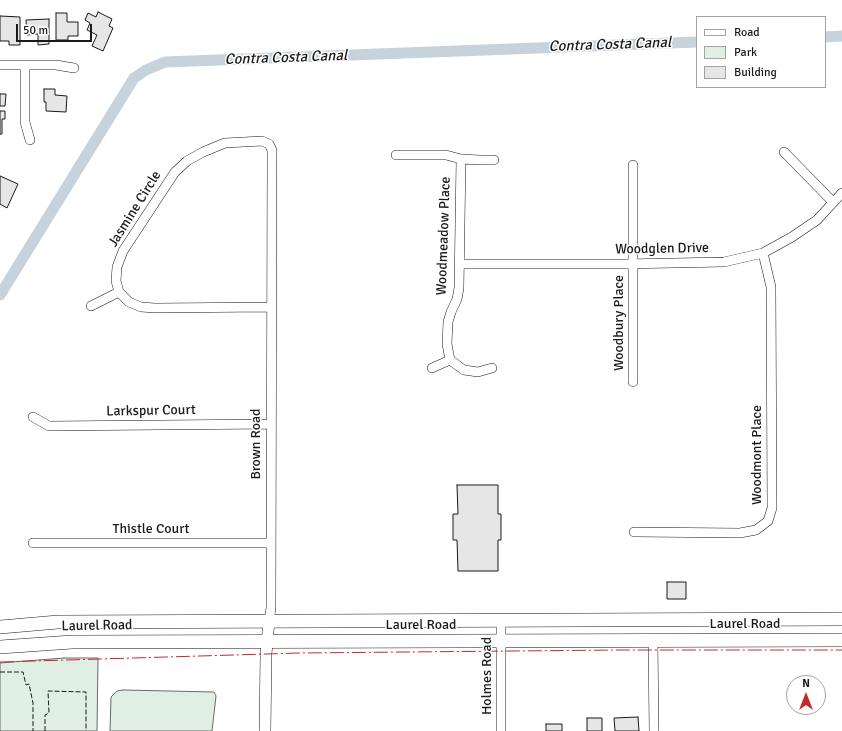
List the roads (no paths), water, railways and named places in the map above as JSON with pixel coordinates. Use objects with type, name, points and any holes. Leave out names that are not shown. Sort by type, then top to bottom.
[{"type":"main road","name":"Laurel Road","points":[[0,627],[58,622],[842,619]]},
{"type":"main road","name":"Laurel Road","points":[[0,647],[72,642],[842,640]]},
{"type":"street","points":[[0,65],[56,65],[74,68]]},
{"type":"street","points":[[25,65],[25,122],[30,140]]},
{"type":"street","name":"Jasmine Circle","points":[[119,292],[116,281],[117,266],[123,251],[164,188],[179,168],[187,161],[225,143],[262,141],[269,144],[272,150],[272,156]]},
{"type":"street","points":[[784,152],[832,202]]},
{"type":"street","points":[[396,155],[446,155],[461,159],[494,160]]},
{"type":"street","name":"Brown Road","points":[[265,731],[266,654],[271,608],[272,156]]},
{"type":"street","name":"Woodmeadow Place","points":[[450,360],[447,344],[448,322],[457,299],[460,264],[461,159]]},
{"type":"street","name":"Woodbury Place","points":[[633,165],[633,382]]},
{"type":"street","name":"Woodglen Drive","points":[[460,264],[633,264],[724,262],[763,253],[792,237],[817,220],[832,202],[842,193]]},
{"type":"street","name":"Woodmont Place","points":[[634,532],[740,533],[756,530],[768,521],[772,508],[771,287],[763,253]]},
{"type":"street","points":[[91,306],[119,292],[129,302],[141,307],[271,307]]},
{"type":"street","points":[[432,368],[450,360],[464,370],[478,372],[492,368]]},
{"type":"street","name":"Larkspur Court","points":[[33,418],[49,426],[271,424]]},
{"type":"street","name":"Thistle Court","points":[[33,543],[270,544]]},
{"type":"street","name":"Holmes Road","points":[[501,620],[501,731]]},
{"type":"street","points":[[654,640],[654,731]]},
{"type":"waterway","name":"Contra Costa Canal","points":[[826,37],[842,36]]},
{"type":"waterway","name":"Contra Costa Canal","points":[[0,295],[134,78],[146,70],[165,62],[696,42]]}]
